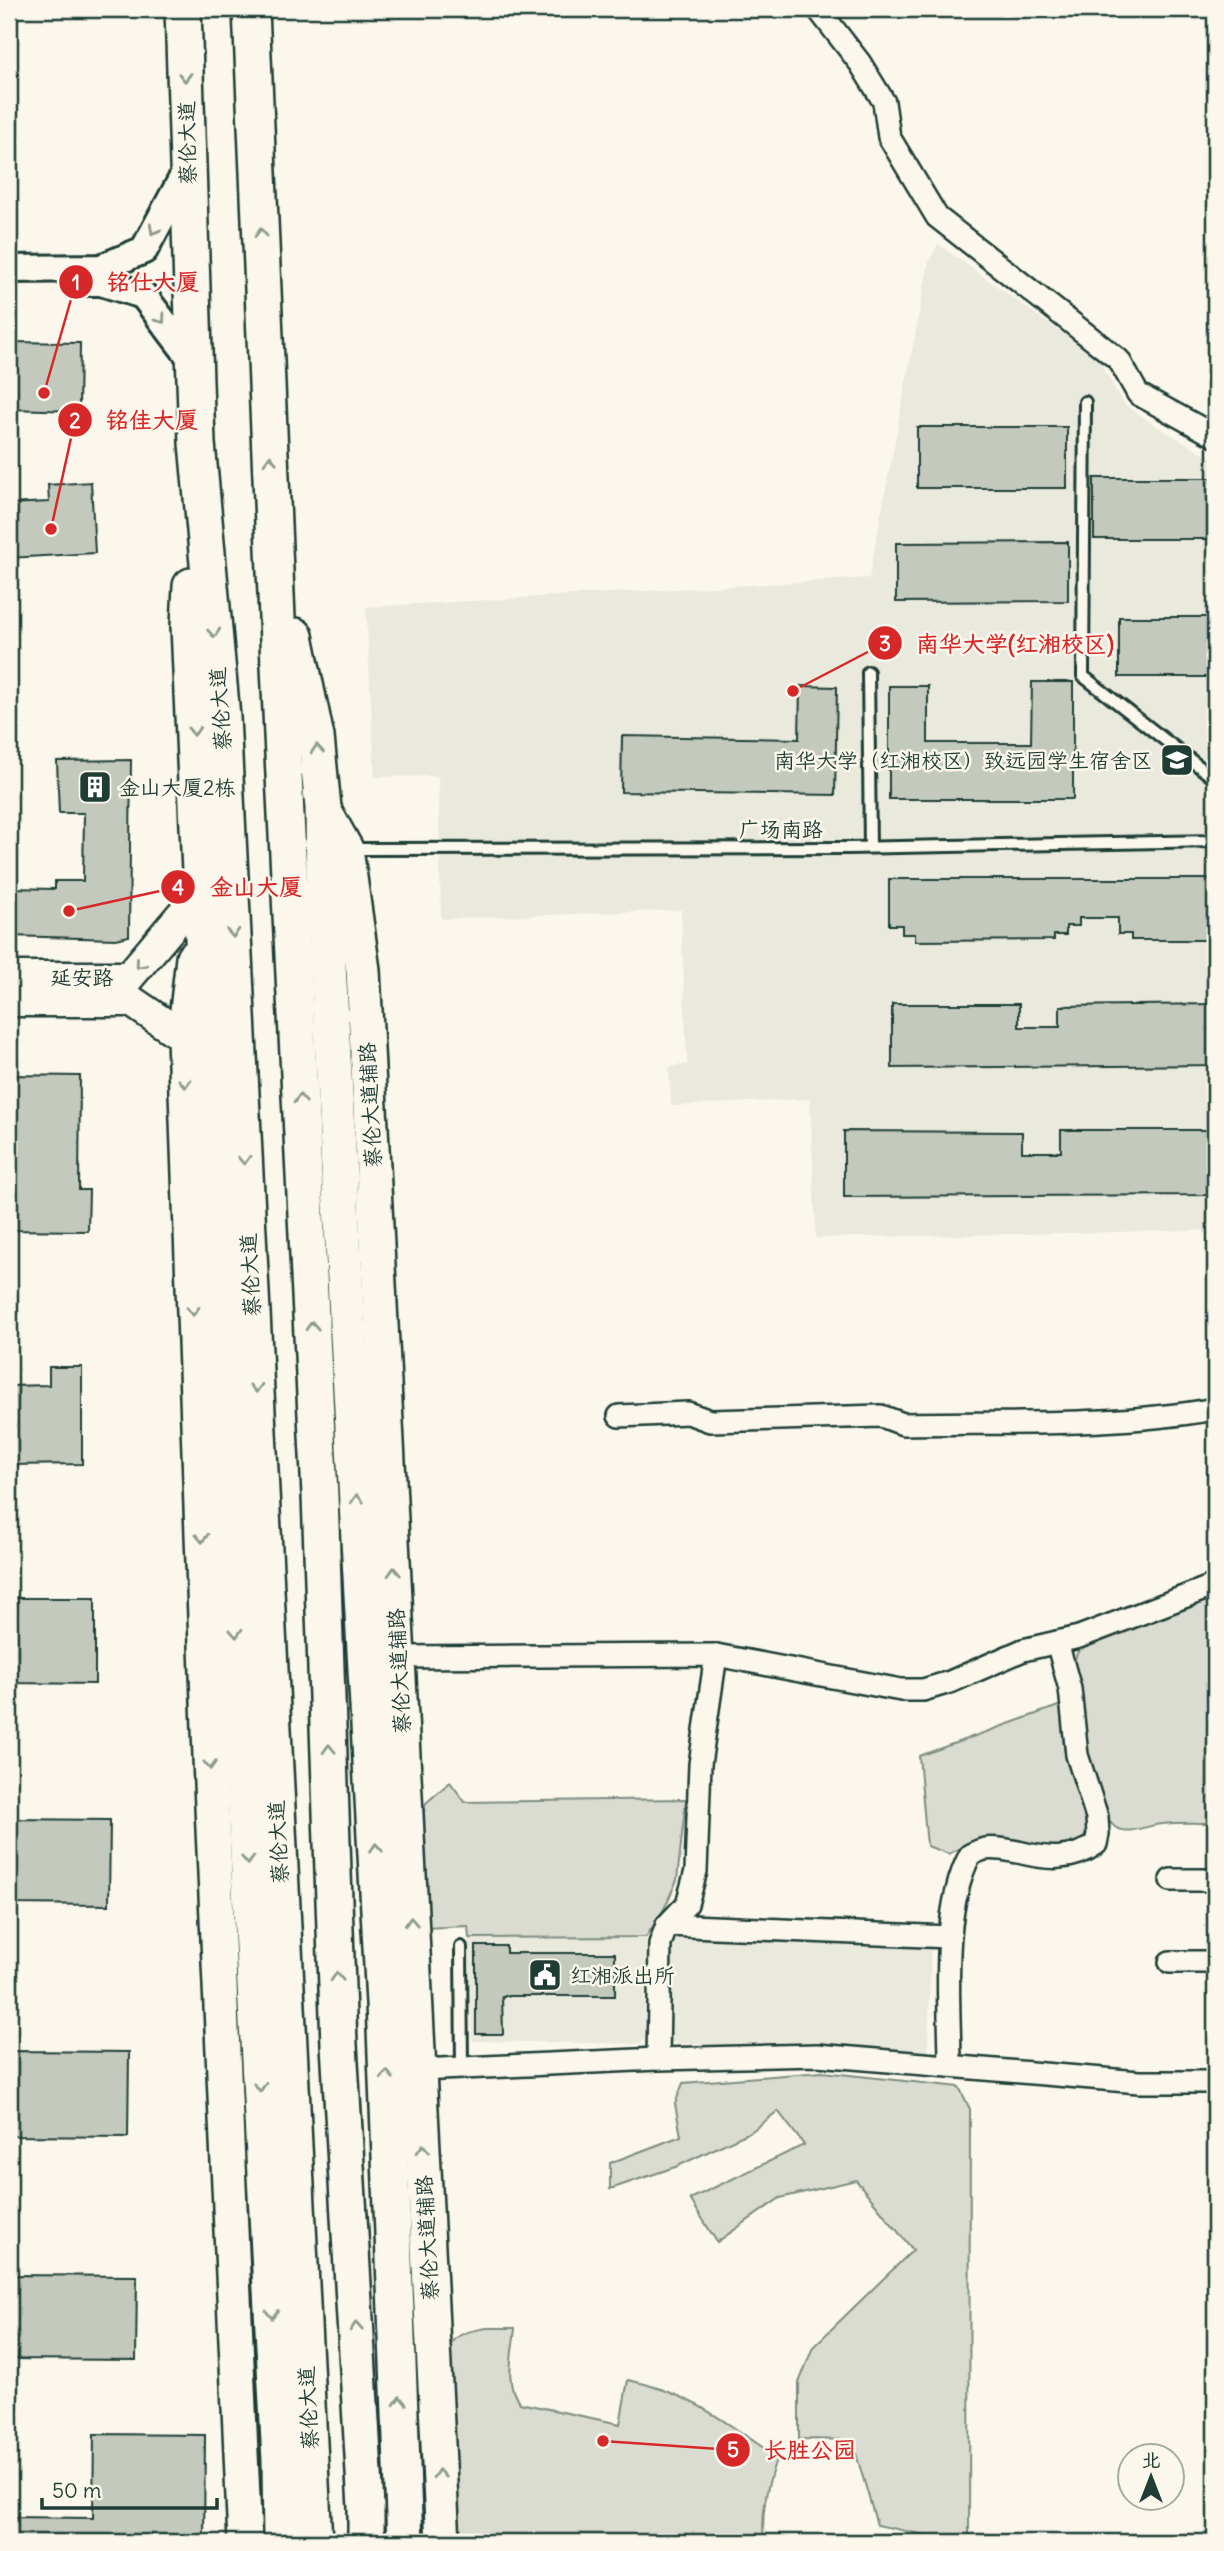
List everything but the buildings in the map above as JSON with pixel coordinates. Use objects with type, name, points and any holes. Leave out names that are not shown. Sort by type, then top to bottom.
[{"type":"highway","name":"蔡伦大道","points":[[183,9],[197,443],[222,717],[314,2542]]},
{"type":"highway","points":[[251,9],[320,1495],[339,2045],[366,2493],[366,2542]]},
{"type":"highway","points":[[197,443],[190,626],[200,893],[280,2461],[281,2542]]},
{"type":"highway","points":[[273,528],[316,737],[323,808],[324,890],[384,2003],[405,2542]]},
{"type":"main road","name":"蔡伦大道辅路","points":[[323,808],[346,849],[363,970],[443,2542]]},
{"type":"main road","name":"延安路","points":[[9,977],[129,977],[200,893]]},
{"type":"main road","points":[[200,893],[184,1037],[211,1798],[245,2542]]},
{"type":"main road","name":"延安路","points":[[9,1001],[131,1001],[184,1037]]},
{"type":"street","points":[[818,9],[860,63],[884,102],[888,137],[937,217],[1119,360],[1138,394],[1215,436]]},
{"type":"street","points":[[9,269],[101,268],[144,250],[187,170]]},
{"type":"street","points":[[9,282],[101,282],[143,296],[194,362]]},
{"type":"street","points":[[619,1416],[688,1413],[710,1421],[881,1416],[903,1424],[1129,1419],[1176,1416],[1215,1409]]},
{"type":"street","points":[[398,1657],[716,1655],[901,1690],[923,1690],[950,1682],[1023,1650],[1079,1637],[1215,1585]]},
{"type":"street","points":[[950,2066],[949,1937],[962,1870],[970,1855],[985,1849],[1002,1849],[1032,1856],[1062,1858],[1081,1854],[1096,1844],[1097,1816],[1077,1755],[1070,1689],[1057,1642]]},
{"type":"street","points":[[658,2059],[660,1944],[667,1925],[687,1904],[696,1871],[699,1764],[716,1655]]},
{"type":"street","points":[[1171,1880],[1215,1880]]},
{"type":"street","points":[[667,1925],[949,1937]]},
{"type":"street","points":[[1170,1962],[1215,1962]]},
{"type":"street","points":[[419,2070],[817,2055],[1139,2082],[1215,2082]]},
{"type":"lane","points":[[1085,402],[1083,676],[1215,779]]},
{"type":"lane","points":[[868,672],[870,847]]},
{"type":"lane","name":"广场南路","points":[[346,849],[870,847],[1215,841]]},
{"type":"lane","points":[[461,1947],[462,2068]]},
{"type":"shaded area","points":[[938,244],[1097,358],[1125,405],[1215,460],[1215,1230],[816,1238],[810,1099],[671,1106],[669,1067],[687,1064],[681,910],[441,919],[438,776],[375,777],[366,607],[869,578],[929,261]]},
{"type":"shaded area","points":[[1215,1595],[1215,1823],[1168,1823],[1132,1830],[1115,1827],[1100,1801],[1081,1729],[1074,1687],[1073,1669],[1076,1657],[1080,1648]]},
{"type":"shaded area","points":[[1064,1704],[1065,1756],[1084,1800],[1088,1823],[1085,1836],[1076,1844],[1063,1847],[1030,1846],[984,1839],[949,1854],[927,1846],[919,1756]]},
{"type":"shaded area","points":[[450,1782],[465,1802],[686,1799],[677,1880],[664,1909],[646,1937],[469,1938],[468,1926],[424,1928],[423,1815],[426,1803]]},
{"type":"shaded area","points":[[646,1937],[644,2040],[641,2044],[472,2041],[469,1938]]},
{"type":"shaded area","points":[[672,1938],[931,1947],[928,2052],[669,2043]]},
{"type":"shaded area","points":[[822,2072],[959,2087],[970,2109],[969,2542],[877,2525],[852,2440],[799,2439],[799,2383],[813,2347],[913,2250],[856,2180],[780,2198],[717,2242],[690,2199],[804,2145],[778,2111],[752,2131],[678,2166],[610,2189],[610,2163],[681,2136],[675,2104],[683,2083]]},
{"type":"shaded area","points":[[486,2328],[515,2328],[510,2377],[520,2403],[620,2424],[628,2380],[670,2392],[707,2410],[777,2457],[766,2499],[764,2542],[459,2542],[450,2346],[461,2335]]},
{"type":"place","name":"铭仕大厦","points":[[44,393]]},
{"type":"place","name":"铭佳大厦","points":[[51,529]]},
{"type":"place","name":"南华大学(红湘校区)","points":[[793,691]]},
{"type":"place","name":"南华大学（红湘校区）致远园学生宿舍区","points":[[1177,760]]},
{"type":"place","name":"金山大厦2栋","points":[[95,787]]},
{"type":"place","name":"金山大厦","points":[[69,911]]},
{"type":"place","name":"红湘派出所","points":[[545,1975]]},
{"type":"place","name":"长胜公园","points":[[603,2441]]}]
